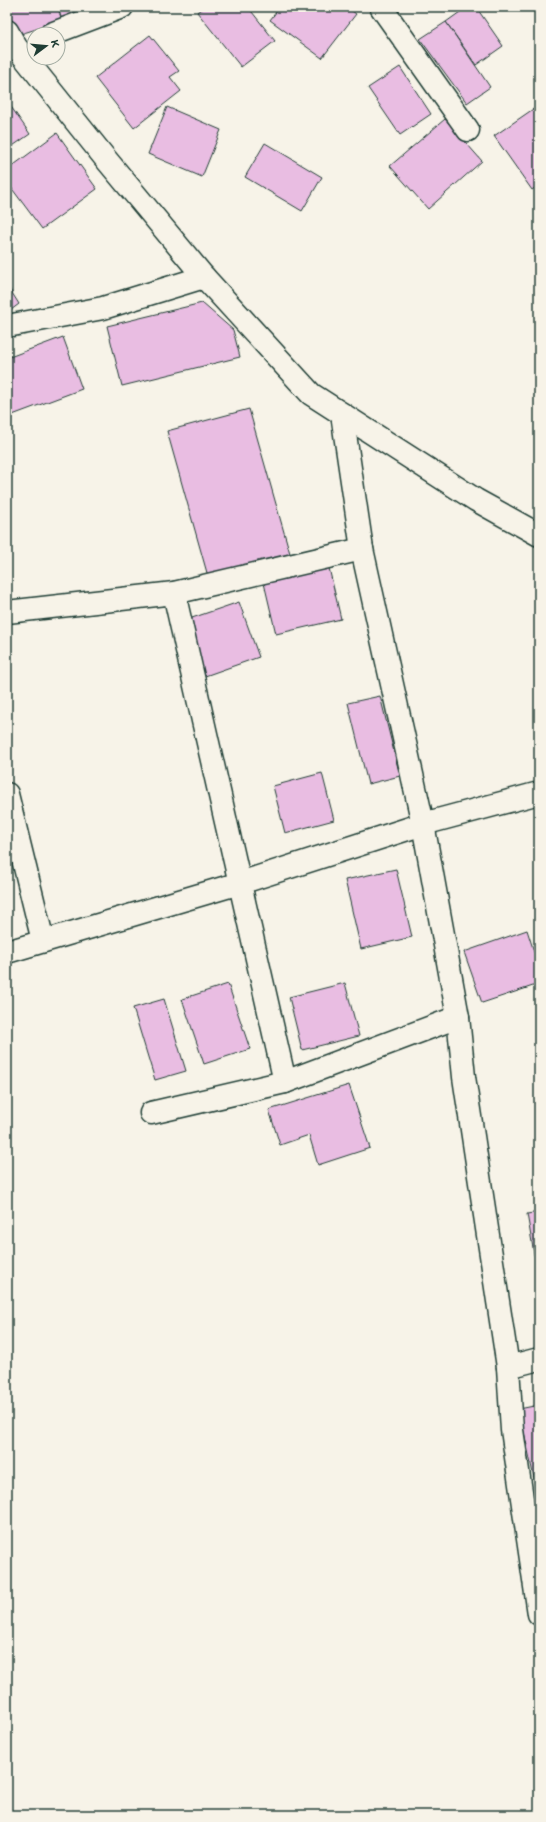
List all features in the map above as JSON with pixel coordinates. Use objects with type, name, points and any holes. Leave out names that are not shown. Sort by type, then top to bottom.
[{"type":"street","points":[[66,28],[122,7]]},
{"type":"street","points":[[381,7],[468,130]]},
{"type":"street","points":[[16,42],[105,158],[204,277],[311,394],[476,500],[539,535]]},
{"type":"street","points":[[7,326],[103,308],[204,277]]},
{"type":"street","points":[[342,414],[362,549],[423,824],[458,1017],[464,1077],[508,1367],[512,1430],[539,1614]]},
{"type":"street","points":[[7,612],[174,593],[362,549]]},
{"type":"street","points":[[174,593],[285,1082]]},
{"type":"street","points":[[7,952],[240,883],[423,824],[539,793]]},
{"type":"street","points":[[7,794],[43,941]]},
{"type":"street","points":[[151,1113],[285,1082],[458,1017]]},
{"type":"street","points":[[508,1367],[539,1360]]},
{"type":"building","points":[[8,7],[58,7],[62,21],[46,26],[26,26],[26,32],[14,36]]},
{"type":"building","points":[[58,7],[96,7],[62,21]]},
{"type":"building","points":[[204,7],[248,7],[275,41],[241,67],[197,12]]},
{"type":"building","points":[[280,7],[347,7],[356,14],[322,58],[270,20]]},
{"type":"building","points":[[467,7],[476,7],[503,46],[476,65],[446,22]]},
{"type":"building","points":[[446,22],[490,87],[467,103],[420,39]]},
{"type":"building","points":[[150,35],[179,71],[170,77],[181,91],[134,128],[95,78]]},
{"type":"building","points":[[400,67],[431,114],[400,135],[368,88]]},
{"type":"building","points":[[7,101],[30,134],[7,150]]},
{"type":"building","points":[[539,105],[539,185],[532,190],[494,136]]},
{"type":"building","points":[[167,107],[221,130],[202,177],[148,154]]},
{"type":"building","points":[[445,119],[482,161],[428,209],[390,166]]},
{"type":"building","points":[[57,133],[97,189],[42,229],[7,182],[7,170]]},
{"type":"building","points":[[265,143],[322,177],[302,211],[245,177]]},
{"type":"building","points":[[7,285],[19,304],[7,313]]},
{"type":"building","points":[[202,303],[233,330],[240,357],[122,386],[107,326]]},
{"type":"building","points":[[63,337],[82,389],[7,417],[7,358]]},
{"type":"building","points":[[249,409],[291,557],[209,580],[167,431]]},
{"type":"building","points":[[329,568],[341,619],[276,634],[264,583]]},
{"type":"building","points":[[239,602],[259,657],[205,676],[186,620]]},
{"type":"building","points":[[380,696],[400,776],[368,784],[348,703]]},
{"type":"building","points":[[322,773],[334,820],[285,833],[273,786]]},
{"type":"building","points":[[396,869],[412,937],[361,949],[345,880]]},
{"type":"building","points":[[527,930],[539,967],[539,984],[482,1003],[464,952]]},
{"type":"building","points":[[345,983],[359,1036],[302,1050],[289,997]]},
{"type":"building","points":[[228,984],[250,1049],[204,1064],[182,999]]},
{"type":"building","points":[[164,999],[186,1071],[155,1080],[133,1008]]},
{"type":"building","points":[[349,1085],[370,1148],[318,1165],[309,1135],[280,1145],[269,1110]]},
{"type":"building","points":[[539,1212],[539,1282],[527,1214]]},
{"type":"building","points":[[539,1405],[539,1501],[519,1409]]}]
